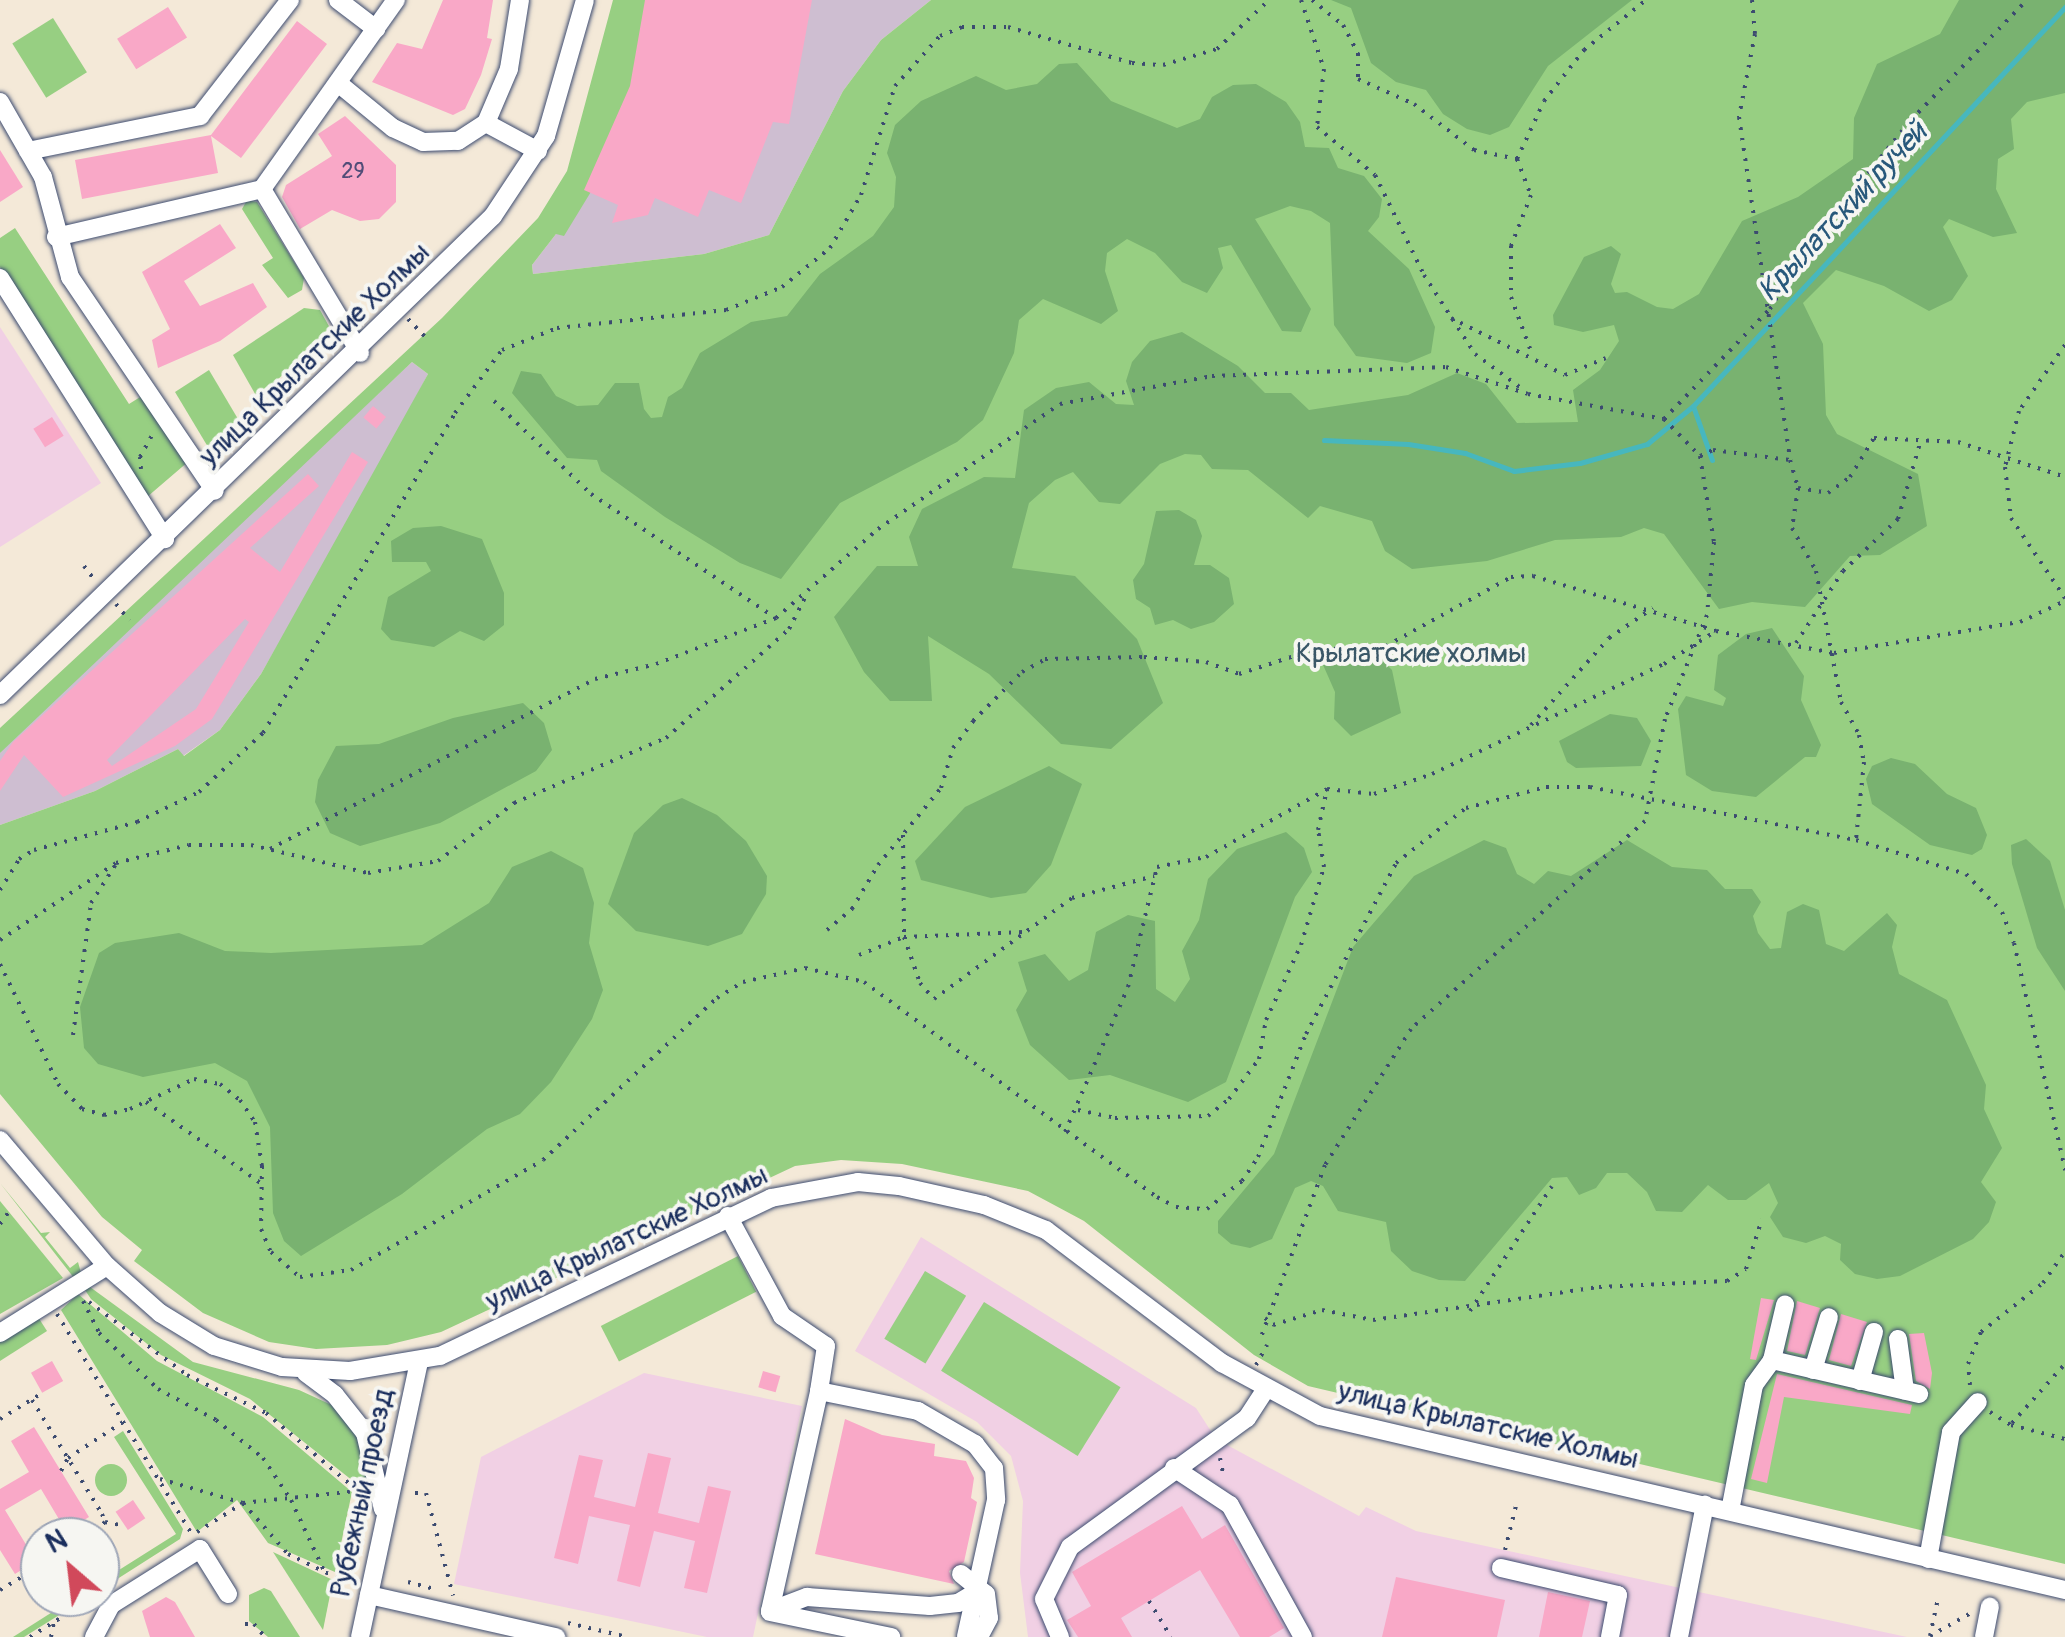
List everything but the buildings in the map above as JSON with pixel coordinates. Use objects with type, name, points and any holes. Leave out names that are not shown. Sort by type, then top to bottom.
[{"type":"street","points":[[28,151],[200,116],[290,0]]},
{"type":"street","points":[[338,0],[376,29]]},
{"type":"street","points":[[56,236],[262,189],[396,0]]},
{"type":"street","points":[[338,83],[393,128],[423,142],[458,142],[486,123],[509,69],[520,0]]},
{"type":"street","name":"улица Крылатские Холмы","points":[[0,695],[360,353],[493,216],[538,150],[560,100],[584,0]]},
{"type":"street","points":[[0,102],[49,194],[56,236],[70,277],[216,491]]},
{"type":"street","points":[[486,123],[538,150]]},
{"type":"street","points":[[262,189],[360,353]]},
{"type":"street","points":[[0,278],[165,538]]},
{"type":"street","name":"улица Крылатские Холмы","points":[[0,1140],[108,1266],[194,1336],[298,1369],[350,1372],[420,1362],[460,1349],[728,1216],[813,1186],[858,1182],[1016,1215],[1073,1248],[1265,1390],[1362,1428],[2065,1590]]},
{"type":"street","points":[[728,1216],[782,1316],[826,1346],[770,1612]]},
{"type":"street","points":[[0,1332],[108,1266]]},
{"type":"street","points":[[1730,1511],[1754,1385],[1772,1360],[1786,1305]]},
{"type":"street","points":[[1814,1370],[1829,1317]]},
{"type":"street","points":[[1860,1380],[1874,1332]]},
{"type":"street","points":[[1772,1360],[1912,1392],[1898,1339]]},
{"type":"street","name":"Рубежный проезд","points":[[360,1637],[420,1362]]},
{"type":"street","points":[[298,1369],[335,1394],[364,1433],[378,1469],[384,1524]]},
{"type":"street","points":[[1060,1637],[1044,1599],[1070,1547],[1247,1418],[1265,1390]]},
{"type":"street","points":[[818,1391],[918,1411],[976,1444],[994,1468],[996,1500],[966,1637]]},
{"type":"street","points":[[1928,1560],[1951,1432],[1978,1402]]},
{"type":"street","points":[[1174,1468],[1230,1505],[1303,1637]]},
{"type":"street","points":[[1679,1637],[1705,1505]]},
{"type":"street","points":[[94,1637],[111,1605],[196,1542],[228,1594]]},
{"type":"street","points":[[1501,1568],[1618,1595],[1610,1637]]},
{"type":"street","points":[[962,1574],[982,1586],[989,1605],[979,1637]]},
{"type":"street","points":[[770,1612],[808,1597],[930,1606],[958,1603],[976,1592]]},
{"type":"street","points":[[370,1594],[512,1632],[556,1637]]},
{"type":"street","points":[[1984,1637],[1987,1606]]},
{"type":"street","points":[[770,1612],[891,1637]]},
{"type":"path","points":[[0,890],[19,859],[34,850],[137,822],[199,792],[263,733],[455,413],[502,350],[557,328],[726,310],[782,287],[830,248],[861,194],[895,86],[940,36],[962,27],[1008,27],[1132,63],[1163,66],[1217,49],[1241,33],[1269,0]]},
{"type":"path","points":[[1301,0],[1324,69],[1316,127],[1375,175],[1475,354],[1528,394]]},
{"type":"path","points":[[1312,0],[1343,25],[1358,53],[1358,79],[1414,104],[1474,150],[1517,158]]},
{"type":"path","points":[[1532,354],[1511,297],[1511,246],[1531,194],[1517,158],[1544,101],[1584,50],[1646,0]]},
{"type":"path","points":[[1752,0],[1755,34],[1739,117],[1774,330],[1790,460],[1798,488],[1792,528],[1816,570],[1841,702],[1859,735],[1864,762],[1856,840]]},
{"type":"path","points":[[1667,421],[1770,309],[1802,255],[1912,120],[2026,0]]},
{"type":"path","points":[[1452,318],[1532,354],[1564,375],[1606,358]]},
{"type":"path","points":[[827,930],[852,909],[941,788],[953,748],[973,721],[1022,672],[1046,659],[1144,657],[1206,662],[1239,674],[1314,650],[1386,646],[1511,577],[1533,576],[1653,607],[1704,623],[1716,631],[1834,653],[2020,622],[2065,600],[2011,518],[2008,458],[2019,411],[2065,345]]},
{"type":"path","points":[[270,849],[595,679],[656,664],[776,618],[878,529],[1060,404],[1212,376],[1446,366],[1528,394],[1667,421],[1703,454],[1714,542],[1704,623],[1665,719],[1645,822],[1412,1029],[1326,1165],[1265,1318],[1260,1340]]},
{"type":"path","points":[[494,401],[591,494],[776,618]]},
{"type":"path","points":[[142,474],[140,457],[164,413]]},
{"type":"path","points":[[1798,488],[1828,493],[1850,476],[1874,438],[1958,442],[2065,476]]},
{"type":"path","points":[[1796,644],[1844,572],[1898,519],[1921,440]]},
{"type":"path","points":[[1703,454],[1713,450],[1790,460]]},
{"type":"path","points":[[0,940],[116,863],[189,846],[270,849],[368,872],[438,860],[514,803],[666,738],[789,629],[806,593]]},
{"type":"path","points":[[1528,729],[1609,638],[1653,607]]},
{"type":"path","points":[[904,835],[904,937],[920,983],[934,999],[1072,898],[1154,876],[1169,861],[1206,857],[1326,789],[1374,794],[1398,788],[1528,729],[1716,631]]},
{"type":"path","points":[[0,964],[68,1098],[104,1115],[146,1102],[194,1079],[220,1084],[255,1122],[262,1184],[260,1229],[284,1268],[316,1279],[350,1270],[543,1160],[717,998],[742,982],[804,968],[864,982],[912,1012],[1065,1132],[1176,1207],[1207,1209],[1224,1200],[1258,1157],[1306,1034],[1396,863],[1437,825],[1497,798],[1546,787],[1650,794],[1856,840],[1966,874],[2002,912],[2065,1170]]},
{"type":"path","points":[[1078,1110],[1116,1118],[1208,1116],[1229,1099],[1259,1059],[1266,1020],[1300,945],[1324,867],[1318,830],[1326,789]]},
{"type":"path","points":[[73,1035],[91,903],[116,863]]},
{"type":"path","points":[[1065,1132],[1078,1110],[1128,987],[1154,876]]},
{"type":"path","points":[[859,955],[904,937],[986,939],[1028,932]]},
{"type":"path","points":[[146,1102],[262,1184]]},
{"type":"path","points":[[1470,1311],[1552,1186]]},
{"type":"path","points":[[0,1224],[11,1209]]},
{"type":"path","points":[[1265,1318],[1273,1325],[1322,1310],[1374,1320],[1470,1311],[1599,1288],[1727,1281],[1746,1268],[1762,1219]]},
{"type":"path","points":[[2065,1250],[2043,1283],[1982,1332],[1968,1364],[1978,1402],[2011,1425],[2065,1438]]},
{"type":"path","points":[[81,1292],[173,1366],[266,1414],[358,1490],[243,1503],[160,1479]]},
{"type":"path","points":[[88,1301],[50,1302],[196,1542],[243,1503]]},
{"type":"path","points":[[88,1301],[86,1312],[99,1333],[158,1389],[238,1437],[291,1500],[325,1573]]},
{"type":"path","points":[[2011,1425],[2065,1364]]},
{"type":"path","points":[[0,1419],[40,1396]]},
{"type":"path","points":[[32,1400],[102,1517]]},
{"type":"path","points":[[60,1471],[68,1458],[123,1422]]},
{"type":"path","points":[[1216,1439],[1230,1505]]},
{"type":"path","points":[[416,1493],[426,1493],[454,1595]]},
{"type":"path","points":[[243,1503],[288,1554],[339,1579]]},
{"type":"path","points":[[1501,1568],[1516,1506]]},
{"type":"path","points":[[1930,1636],[1938,1597]]},
{"type":"path","points":[[1149,1601],[1172,1637]]},
{"type":"path","points":[[1930,1636],[1987,1606]]},
{"type":"path","points":[[30,1637],[62,1617]]},
{"type":"path","points":[[52,1637],[54,1622]]},
{"type":"path","points":[[245,1624],[254,1624],[265,1637]]},
{"type":"shaded area","points":[[652,0],[931,0],[881,40],[843,91],[769,235],[704,254],[533,274],[532,265],[556,234]]},
{"type":"shaded area","points":[[0,327],[101,483],[0,547]]},
{"type":"shaded area","points":[[412,362],[428,374],[378,470],[261,674],[220,730],[183,756],[178,749],[95,791],[0,825],[0,753],[11,737]]},
{"type":"shaded area","points":[[921,1237],[1196,1408],[1216,1439],[1359,1516],[1366,1507],[1416,1531],[1907,1637],[1028,1637],[1020,1573],[1023,1501],[1011,1456],[977,1422],[855,1351]]},
{"type":"shaded area","points":[[644,1373],[802,1406],[753,1637],[707,1637],[454,1584],[481,1457]]},
{"type":"green space","name":"Крылатские холмы","points":[[613,0],[652,0],[632,93],[603,172],[564,236],[556,234],[532,265],[533,274],[704,254],[769,235],[843,91],[881,40],[931,0],[2065,0],[2065,1564],[1308,1386],[1254,1355],[1084,1221],[1028,1191],[902,1164],[841,1160],[795,1166],[441,1332],[387,1345],[316,1349],[269,1342],[203,1313],[134,1261],[142,1250],[102,1217],[0,1094],[0,825],[95,791],[178,749],[184,756],[220,730],[261,674],[428,374],[412,362],[0,753],[0,728],[442,318],[538,218],[567,171]]},
{"type":"green space","points":[[1331,0],[1632,0],[1548,66],[1509,127],[1490,135],[1467,129],[1443,114],[1426,90],[1396,82],[1371,63],[1351,8]]},
{"type":"green space","points":[[1959,0],[2065,0],[2065,93],[2027,102],[2011,119],[2014,149],[1998,159],[1996,189],[2017,233],[1993,237],[1949,219],[1943,227],[1968,276],[1952,300],[1929,311],[1884,286],[1836,270],[1803,303],[1823,344],[1826,415],[1837,434],[1918,474],[1927,526],[1880,555],[1850,556],[1805,607],[1752,602],[1719,609],[1664,534],[1644,528],[1621,537],[1555,540],[1487,561],[1412,569],[1385,551],[1372,521],[1320,506],[1308,518],[1248,470],[1212,469],[1201,455],[1185,454],[1160,464],[1120,504],[1099,502],[1073,472],[1055,480],[1029,503],[1012,568],[1075,576],[1137,639],[1163,703],[1111,749],[1061,744],[989,674],[928,636],[932,701],[890,701],[864,672],[834,617],[877,566],[918,566],[909,537],[922,509],[984,477],[1015,478],[1024,410],[1056,388],[1089,382],[1116,404],[1134,405],[1126,381],[1132,362],[1150,341],[1182,332],[1238,366],[1265,393],[1291,393],[1309,410],[1408,395],[1457,373],[1486,384],[1517,423],[1578,422],[1573,390],[1600,370],[1619,341],[1614,325],[1583,332],[1554,325],[1553,315],[1584,257],[1611,246],[1621,254],[1611,284],[1615,293],[1627,292],[1657,307],[1673,309],[1699,294],[1742,221],[1798,197],[1853,159],[1854,118],[1877,64],[1940,34]]},
{"type":"green space","points":[[53,18],[87,72],[46,98],[12,43]]},
{"type":"green space","points":[[1077,63],[1111,101],[1177,128],[1200,119],[1212,97],[1233,85],[1256,84],[1286,102],[1300,122],[1305,147],[1329,148],[1338,168],[1364,176],[1382,199],[1379,217],[1368,231],[1409,269],[1435,327],[1431,353],[1407,363],[1356,356],[1334,325],[1330,223],[1311,211],[1290,206],[1255,219],[1311,309],[1301,332],[1282,331],[1231,245],[1218,248],[1223,268],[1207,293],[1182,282],[1155,253],[1127,239],[1107,253],[1105,271],[1118,311],[1101,324],[1043,299],[1019,320],[1014,353],[983,420],[957,442],[840,503],[781,579],[740,563],[665,517],[601,471],[597,460],[567,458],[512,393],[521,371],[541,374],[556,396],[577,406],[598,405],[615,383],[639,383],[644,409],[651,418],[662,417],[668,397],[682,388],[700,353],[751,322],[787,316],[820,274],[873,236],[894,207],[896,177],[887,153],[895,125],[921,101],[976,76],[1006,90],[1037,84],[1059,64]]},
{"type":"green space","points":[[247,200],[257,202],[304,278],[302,290],[288,298],[262,265],[273,258],[242,209]]},
{"type":"green space","points":[[15,228],[129,404],[145,394],[189,461],[147,497],[0,267],[0,238]]},
{"type":"green space","points":[[304,308],[320,310],[330,328],[258,399],[233,355]]},
{"type":"green space","points":[[209,370],[238,419],[208,447],[175,392]]},
{"type":"green space","points":[[1179,510],[1196,520],[1202,536],[1194,565],[1210,565],[1229,578],[1234,604],[1214,622],[1191,629],[1173,620],[1155,625],[1150,608],[1136,599],[1133,580],[1144,564],[1156,511]]},
{"type":"green space","points":[[441,526],[482,539],[504,593],[504,625],[484,641],[460,631],[434,647],[391,640],[381,629],[388,597],[431,571],[426,562],[392,562],[391,541],[413,528]]},
{"type":"green space","points":[[1772,628],[1804,676],[1801,700],[1821,745],[1816,757],[1805,757],[1756,797],[1712,791],[1686,775],[1678,709],[1686,696],[1723,706],[1726,698],[1714,690],[1718,655],[1746,634]]},
{"type":"green space","points":[[1375,653],[1392,670],[1401,713],[1351,736],[1334,719],[1335,692],[1320,658]]},
{"type":"green space","points":[[523,703],[544,723],[552,750],[536,771],[440,823],[360,846],[330,833],[315,802],[318,780],[336,746],[379,744],[453,718]]},
{"type":"green space","points":[[1610,714],[1637,718],[1651,741],[1641,766],[1576,768],[1567,762],[1559,741]]},
{"type":"green space","points":[[1891,758],[1915,764],[1947,794],[1976,808],[1987,835],[1982,849],[1972,855],[1930,845],[1872,804],[1866,779],[1872,766]]},
{"type":"green space","points":[[1049,766],[1082,784],[1051,865],[1026,893],[991,898],[921,880],[915,861],[965,807]]},
{"type":"green space","points":[[682,798],[717,815],[746,841],[767,876],[766,894],[742,934],[708,946],[636,931],[608,904],[634,833],[663,805]]},
{"type":"green space","points":[[1286,832],[1304,848],[1312,872],[1295,897],[1226,1082],[1188,1102],[1110,1075],[1069,1080],[1030,1045],[1016,1010],[1027,991],[1018,962],[1045,954],[1069,981],[1088,970],[1096,932],[1128,915],[1155,921],[1156,989],[1175,1002],[1190,979],[1182,951],[1199,920],[1208,879],[1237,849]]},
{"type":"green space","points":[[2026,839],[2050,861],[2065,910],[2065,991],[2037,948],[2012,864],[2011,845]]},
{"type":"green space","points":[[1484,840],[1506,848],[1517,874],[1534,884],[1548,871],[1571,876],[1627,840],[1672,867],[1707,870],[1725,889],[1752,889],[1761,902],[1753,916],[1758,933],[1770,949],[1781,948],[1787,912],[1803,904],[1819,910],[1826,944],[1844,951],[1887,913],[1897,925],[1892,947],[1899,974],[1947,1000],[1986,1085],[1984,1109],[2002,1148],[1981,1182],[1996,1202],[1989,1222],[1973,1239],[1900,1276],[1877,1279],[1855,1274],[1840,1260],[1841,1244],[1825,1236],[1806,1243],[1783,1237],[1770,1217],[1778,1203],[1769,1183],[1746,1200],[1728,1200],[1708,1185],[1682,1212],[1656,1211],[1647,1192],[1627,1173],[1607,1173],[1596,1188],[1579,1195],[1567,1177],[1552,1178],[1465,1281],[1439,1280],[1412,1271],[1391,1251],[1386,1222],[1338,1211],[1323,1186],[1311,1181],[1295,1188],[1272,1239],[1250,1248],[1231,1244],[1218,1233],[1218,1221],[1274,1154],[1353,947],[1414,876]]},
{"type":"green space","points":[[551,851],[583,868],[594,903],[589,943],[603,990],[592,1019],[551,1082],[520,1114],[487,1129],[402,1194],[301,1256],[284,1241],[273,1213],[270,1127],[247,1081],[215,1063],[143,1077],[98,1064],[84,1048],[80,1007],[99,953],[115,943],[179,933],[225,951],[271,953],[422,945],[489,903],[512,867]]},
{"type":"green space","points":[[0,1183],[41,1233],[50,1232],[45,1237],[70,1268],[78,1262],[81,1273],[74,1278]]},
{"type":"green space","points":[[0,1201],[63,1278],[0,1314]]},
{"type":"green space","points":[[738,1256],[756,1292],[619,1362],[601,1326]]},
{"type":"green space","points":[[925,1271],[966,1296],[925,1363],[884,1339]]},
{"type":"green space","points":[[90,1287],[193,1362],[299,1390],[336,1407],[356,1426],[371,1483],[353,1481],[250,1399],[161,1355],[91,1299],[85,1290]]},
{"type":"green space","points":[[78,1294],[157,1361],[263,1417],[352,1492],[335,1572],[268,1543],[237,1500],[197,1532],[61,1310]]},
{"type":"green space","points":[[984,1302],[1121,1387],[1078,1456],[941,1371]]},
{"type":"green space","points":[[38,1317],[47,1331],[0,1361],[0,1341]]},
{"type":"green space","points":[[123,1431],[183,1529],[180,1539],[120,1577],[120,1569],[176,1534],[114,1437]]},
{"type":"green space","points":[[111,1464],[122,1469],[127,1480],[122,1491],[111,1496],[100,1491],[95,1480],[100,1469]]},
{"type":"green space","points":[[273,1552],[333,1580],[323,1630]]},
{"type":"green space","points":[[264,1588],[271,1591],[300,1637],[268,1637],[249,1621],[249,1595]]},
{"type":"green space","points":[[44,1617],[56,1617],[24,1637],[13,1637]]},
{"type":"waterway","name":"Крылатский ручей","points":[[1712,460],[1693,406],[2065,7]]},
{"type":"waterway","points":[[1324,440],[1408,444],[1465,453],[1514,471],[1580,463],[1647,444],[1693,406]]}]
